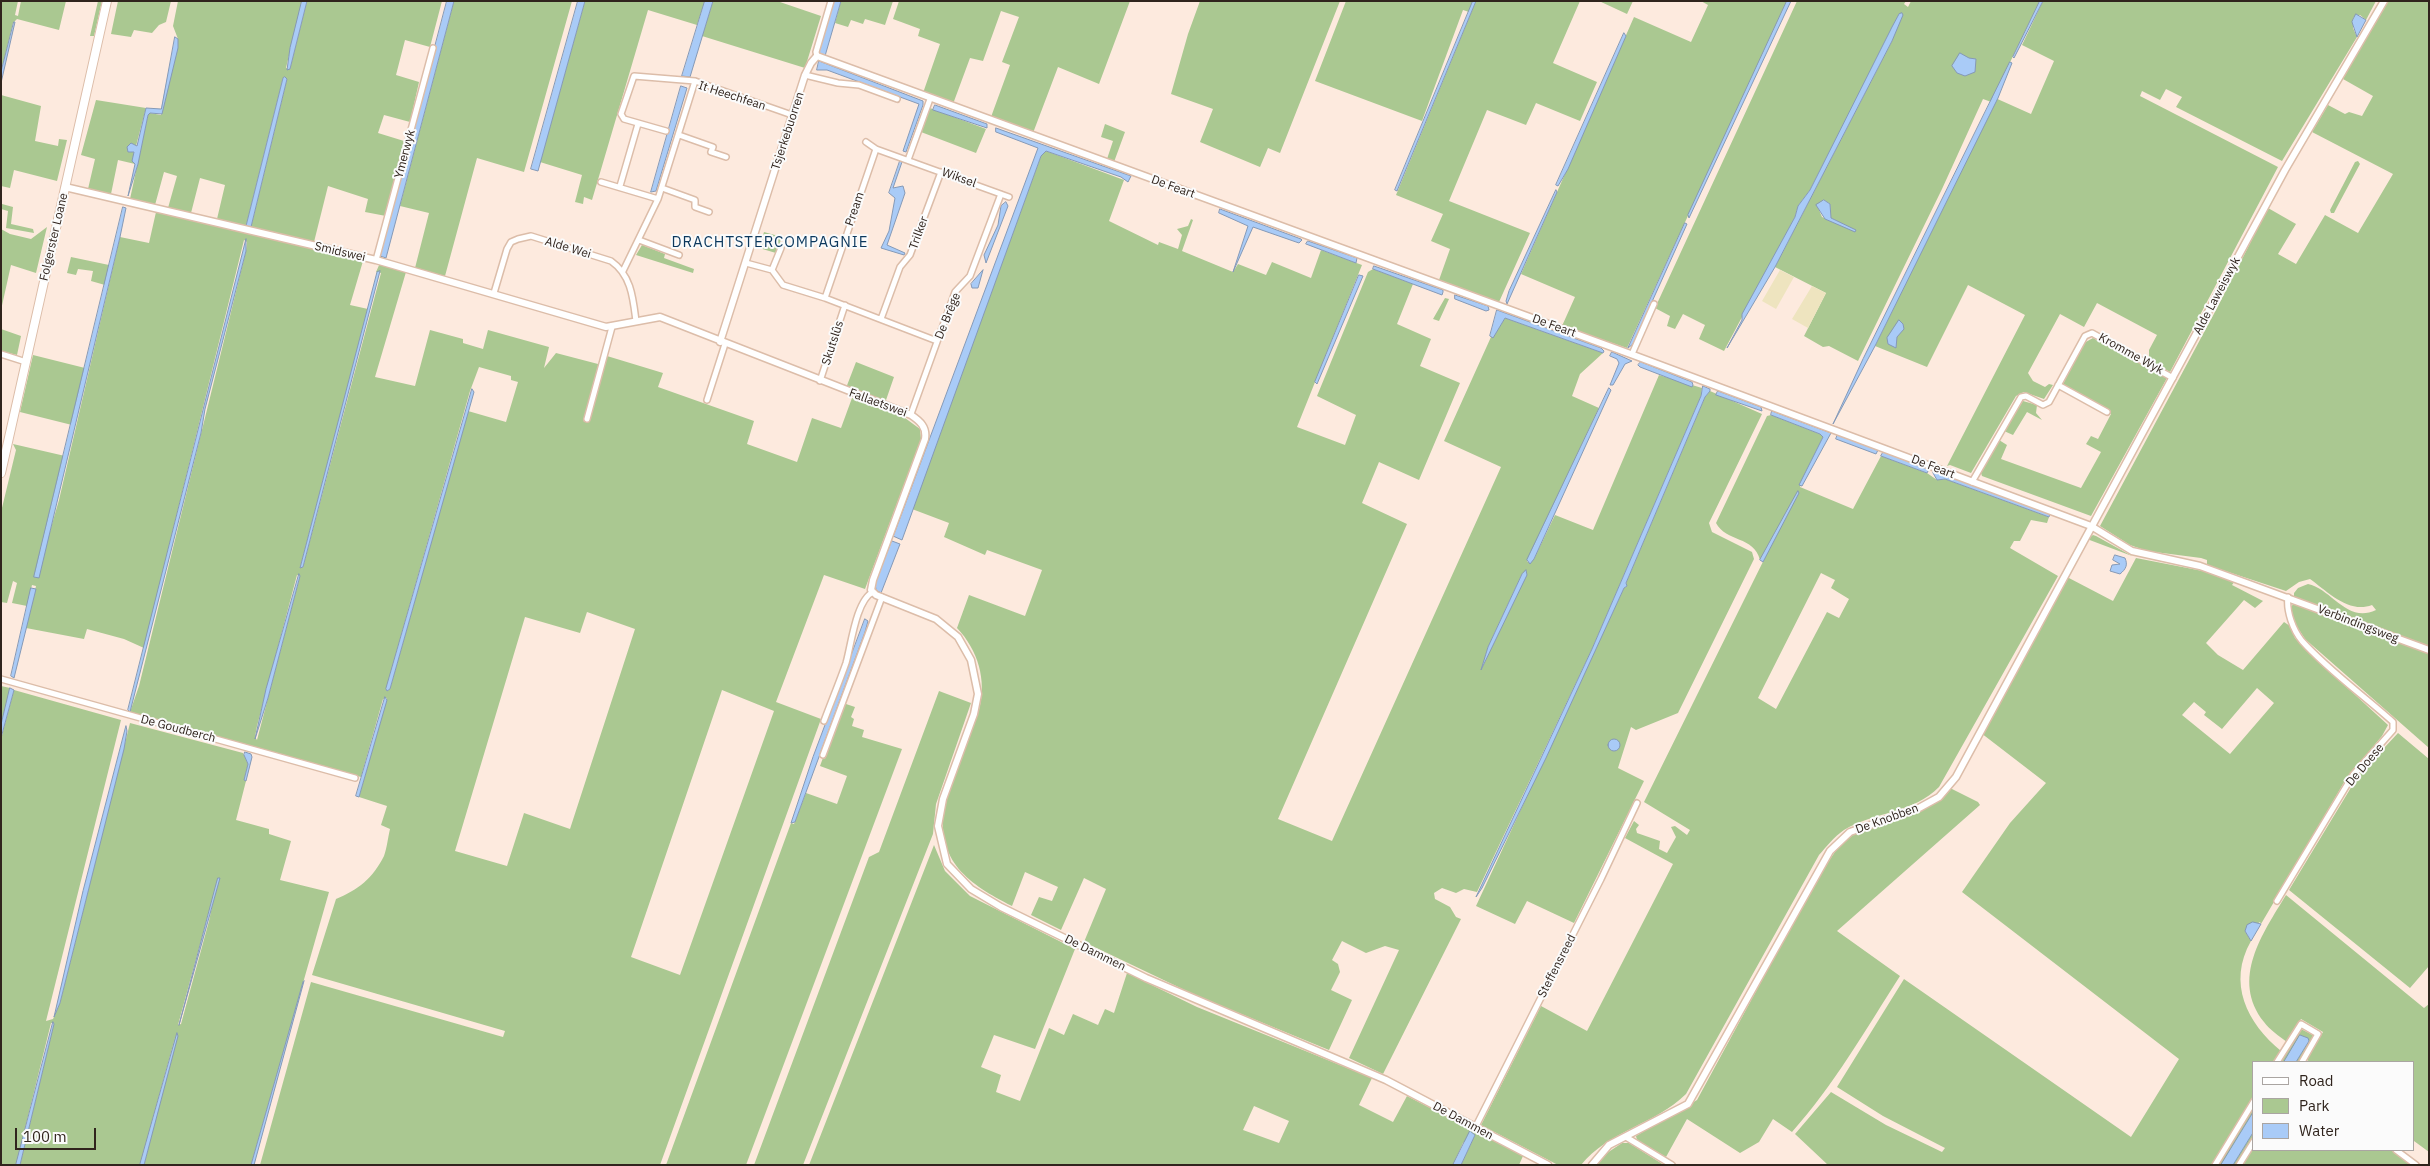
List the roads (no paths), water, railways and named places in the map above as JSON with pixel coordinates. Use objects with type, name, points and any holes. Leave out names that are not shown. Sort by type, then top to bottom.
[{"type":"main road","name":"Folgerster Loane","points":[[1,473],[107,1]]},
{"type":"street","name":"Tsjerkebuorren","points":[[723,343],[805,75],[810,63],[817,56],[816,52],[831,1]]},
{"type":"street","name":"Alde Laweiswyk","points":[[2091,526],[2285,170],[2384,1]]},
{"type":"street","name":"Ymerwyk","points":[[376,260],[433,48]]},
{"type":"street","name":"De Feart","points":[[817,56],[930,99],[1632,354],[2091,526],[2132,551],[2200,566],[2288,597]]},
{"type":"street","points":[[805,75],[838,83],[859,85],[897,99]]},
{"type":"street","points":[[666,131],[624,119],[621,114],[634,76],[694,82]]},
{"type":"street","name":"It Heechfean","points":[[623,271],[640,240],[658,199],[694,82],[792,115]]},
{"type":"street","points":[[908,160],[930,99]]},
{"type":"street","points":[[620,186],[638,124]]},
{"type":"street","points":[[679,135],[712,147],[711,152],[726,157]]},
{"type":"street","name":"Wiksel","points":[[866,142],[876,149],[1010,197]]},
{"type":"street","name":"Pream","points":[[825,298],[876,149]]},
{"type":"street","name":"Trilker","points":[[881,319],[900,267],[910,255],[941,172]]},
{"type":"street","points":[[601,182],[620,186],[658,199]]},
{"type":"street","name":"Smidswei","points":[[65,187],[376,260],[612,327]]},
{"type":"street","points":[[662,188],[695,200],[696,207],[709,212]]},
{"type":"street","name":"De Brêge","points":[[911,414],[955,292],[970,276],[1001,194]]},
{"type":"street","name":"Alde Wei","points":[[494,293],[507,249],[512,242],[531,236],[611,261],[623,271]]},
{"type":"street","points":[[640,240],[679,255]]},
{"type":"street","points":[[746,263],[772,270],[781,248]]},
{"type":"street","name":"Skutslûs","points":[[772,270],[783,286],[845,305],[938,341]]},
{"type":"street","points":[[623,271],[628,279],[636,321]]},
{"type":"street","points":[[1632,354],[1654,304]]},
{"type":"street","name":"Skutslûs","points":[[820,381],[845,305]]},
{"type":"street","points":[[587,419],[612,327],[636,321],[660,318],[723,343],[707,400]]},
{"type":"street","name":"Kromme Wyk","points":[[1972,482],[2021,397],[2026,396],[2044,405],[2049,402],[2085,336],[2092,333],[2173,378]]},
{"type":"street","name":"Fallaetswei","points":[[723,343],[911,414],[923,424],[926,433],[873,580],[873,592],[867,596],[856,624],[846,660],[824,721]]},
{"type":"street","points":[[1,354],[26,362]]},
{"type":"street","points":[[2058,385],[2107,412]]},
{"type":"street","name":"De Knobben","points":[[1592,1165],[1609,1145],[1688,1104],[1830,851],[1850,832],[1919,808],[1939,797],[1956,777],[2091,526]]},
{"type":"street","points":[[823,754],[882,597],[873,592]]},
{"type":"street","name":"De Dammen","points":[[882,597],[930,615],[944,624],[958,637],[971,660],[978,694],[974,714],[943,799],[938,826],[947,864],[970,889],[1001,907],[1146,978],[1339,1058],[1386,1080],[1548,1165]]},
{"type":"street","name":"Verbindingsweg","points":[[2288,597],[2429,650]]},
{"type":"street","name":"De Doese","points":[[2276,901],[2354,775],[2393,730],[2392,722],[2302,640],[2291,620],[2287,604],[2288,597]]},
{"type":"street","name":"De Goudberch","points":[[1,679],[355,778]]},
{"type":"street","name":"Steffensreed","points":[[1475,1128],[1601,879],[1637,803]]},
{"type":"street","points":[[2278,1061],[2301,1024],[2318,1034],[2303,1061]]},
{"type":"street","points":[[2215,1165],[2252,1104]]},
{"type":"street","points":[[1626,1137],[1672,1165]]},
{"type":"street","points":[[2239,1165],[2252,1144]]},
{"type":"street","points":[[2397,1151],[2416,1165]]},
{"type":"water","points":[[302,1],[307,1],[290,69],[287,70],[290,48]]},
{"type":"water","points":[[447,1],[454,1],[386,258],[380,256]]},
{"type":"water","points":[[578,1],[585,1],[538,171],[531,169]]},
{"type":"water","points":[[705,1],[713,1],[690,77],[682,76]]},
{"type":"water","points":[[833,1],[841,1],[825,56],[817,53]]},
{"type":"water","points":[[1473,1],[1476,1],[1397,191],[1395,190]]},
{"type":"water","points":[[1787,1],[1791,1],[1689,218],[1688,215]]},
{"type":"water","points":[[2040,1],[2043,1],[2014,58],[2013,57]]},
{"type":"water","points":[[1902,13],[1903,15],[1892,41],[1775,267],[1727,348],[1742,320],[1742,314],[1795,217],[1798,206],[1810,190],[1892,27],[1899,14]]},
{"type":"water","points":[[2356,14],[2366,20],[2357,37],[2352,22]]},
{"type":"water","points":[[15,22],[1,83],[1,72]]},
{"type":"water","points":[[1624,33],[1626,36],[1568,169],[1558,186],[1556,185]]},
{"type":"water","points":[[175,37],[178,39],[178,48],[162,114],[150,113],[148,115],[138,164],[128,196],[135,164],[132,161],[134,152],[128,152],[127,147],[131,143],[137,146],[146,108],[161,109]]},
{"type":"water","points":[[1960,53],[1969,58],[1976,59],[1975,72],[1965,76],[1957,73],[1952,66]]},
{"type":"water","points":[[819,61],[923,101],[906,152],[903,151],[919,104],[827,70],[817,70]]},
{"type":"water","points":[[2010,62],[2012,63],[1998,98],[1875,346],[1833,424],[1863,359]]},
{"type":"water","points":[[283,78],[287,79],[251,227],[246,226]]},
{"type":"water","points":[[681,86],[687,88],[656,191],[651,192]]},
{"type":"water","points":[[935,105],[987,124],[987,128],[933,110]]},
{"type":"water","points":[[996,128],[1131,176],[1128,182],[1121,177],[1046,151],[1041,156],[902,540],[893,536],[1038,148],[996,132]]},
{"type":"water","points":[[900,161],[902,162],[893,188],[903,186],[905,193],[887,245],[905,253],[904,255],[881,248],[889,231],[895,198],[889,193]]},
{"type":"water","points":[[1556,190],[1557,192],[1507,304],[1509,291]]},
{"type":"water","points":[[1824,200],[1830,204],[1831,218],[1856,230],[1855,232],[1825,219],[1816,205]]},
{"type":"water","points":[[1006,202],[1008,206],[986,263],[984,255],[998,225],[1001,206]]},
{"type":"water","points":[[123,207],[126,208],[120,237],[39,578],[34,577]]},
{"type":"water","points":[[1220,209],[1302,240],[1299,243],[1253,227],[1233,272],[1248,226],[1219,213]]},
{"type":"water","points":[[1685,223],[1687,224],[1633,344],[1628,348]]},
{"type":"water","points":[[246,239],[246,251],[130,712],[128,710]]},
{"type":"water","points":[[1308,241],[1357,258],[1356,263],[1306,244]]},
{"type":"water","points":[[1374,266],[1443,290],[1442,295],[1373,269]]},
{"type":"water","points":[[983,270],[978,288],[972,288],[971,284]]},
{"type":"water","points":[[380,271],[303,567],[300,568],[377,272]]},
{"type":"water","points":[[1359,275],[1363,276],[1317,384],[1315,382]]},
{"type":"water","points":[[1455,295],[1488,306],[1489,310],[1486,311],[1455,299]]},
{"type":"water","points":[[1497,310],[1601,348],[1604,351],[1603,353],[1505,318],[1493,338],[1490,336]]},
{"type":"water","points":[[1899,320],[1903,324],[1904,329],[1897,337],[1896,348],[1888,344],[1887,338]]},
{"type":"water","points":[[1612,352],[1632,361],[1625,364],[1613,385],[1610,385],[1619,363],[1617,359],[1610,356]]},
{"type":"water","points":[[1641,362],[1692,382],[1693,385],[1692,387],[1640,367],[1638,365]]},
{"type":"water","points":[[1703,386],[1710,389],[1710,391],[1705,397],[1626,583],[1627,586],[1624,588],[1546,758],[1476,897],[1592,649],[1701,396]]},
{"type":"water","points":[[1609,388],[1611,390],[1534,559],[1530,564],[1527,560]]},
{"type":"water","points":[[472,389],[474,392],[390,689],[387,691],[386,689]]},
{"type":"water","points":[[1718,391],[1761,407],[1762,411],[1716,395]]},
{"type":"water","points":[[1772,411],[1831,433],[1802,486],[1799,485],[1823,437],[1820,434],[1771,415]]},
{"type":"water","points":[[1838,434],[1878,450],[1876,454],[1836,439]]},
{"type":"water","points":[[1884,451],[1929,469],[1927,473],[1881,456]]},
{"type":"water","points":[[1934,470],[2050,513],[2049,517],[1945,479],[1937,480],[1933,473]]},
{"type":"water","points":[[1798,491],[1799,493],[1763,562],[1760,560]]},
{"type":"water","points":[[892,541],[900,544],[881,593],[876,590],[875,583]]},
{"type":"water","points":[[2115,555],[2126,560],[2126,567],[2120,574],[2110,571],[2112,565],[2120,564],[2113,560]]},
{"type":"water","points":[[1526,570],[1527,575],[1481,670],[1488,647],[1522,574]]},
{"type":"water","points":[[299,574],[268,698],[255,739],[266,689]]},
{"type":"water","points":[[31,588],[36,589],[14,678],[11,676]]},
{"type":"water","points":[[865,619],[868,621],[865,632],[795,822],[791,823],[813,757]]},
{"type":"water","points":[[10,688],[14,690],[1,738],[1,725]]},
{"type":"water","points":[[385,697],[387,700],[359,797],[356,796]]},
{"type":"water","points":[[126,726],[124,749],[60,1003],[54,1017],[83,891]]},
{"type":"water","points":[[1614,739],[1620,745],[1614,751],[1608,745]]},
{"type":"water","points":[[245,752],[251,754],[252,757],[246,781],[244,780],[248,764],[244,755]]},
{"type":"water","points":[[218,878],[220,878],[179,1025]]},
{"type":"water","points":[[2253,922],[2261,924],[2251,941],[2245,931],[2247,925]]},
{"type":"water","points":[[303,982],[254,1165],[251,1165]]},
{"type":"water","points":[[53,1022],[20,1165],[16,1165]]},
{"type":"water","points":[[177,1033],[178,1036],[144,1165],[140,1165]]},
{"type":"water","points":[[2300,1035],[2308,1038],[2309,1041],[2297,1061],[2285,1061]]},
{"type":"water","points":[[2252,1114],[2252,1134],[2233,1165],[2221,1165]]},
{"type":"water","points":[[1470,1131],[1475,1135],[1461,1165],[1453,1165]]},
{"type":"district","name":"DRACHTSTERCOMPAGNIE","points":[[770,243]]}]
